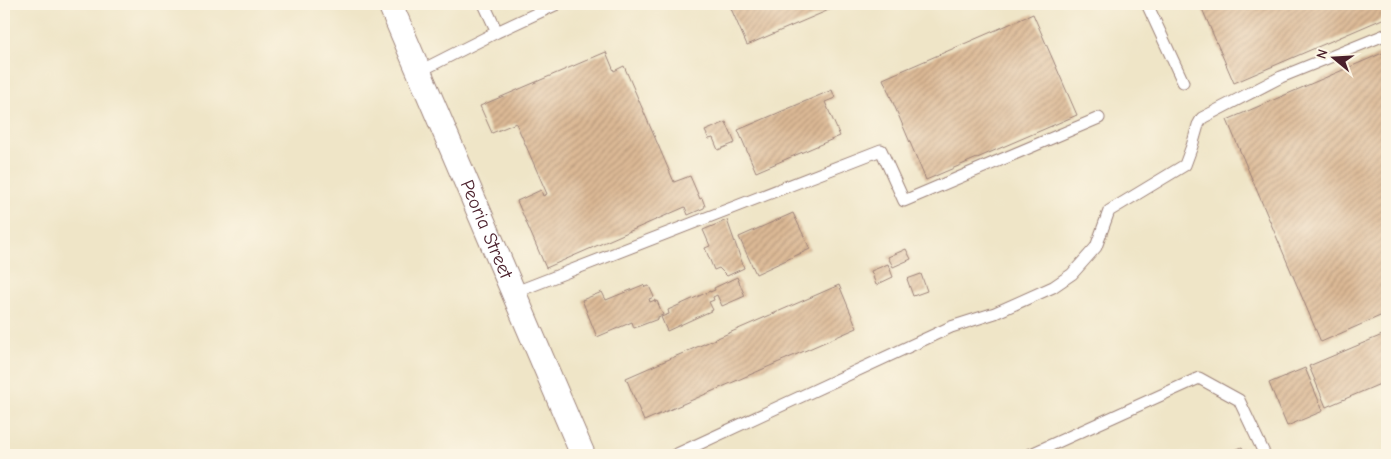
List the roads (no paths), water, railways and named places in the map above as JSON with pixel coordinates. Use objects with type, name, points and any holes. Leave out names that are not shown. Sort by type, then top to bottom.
[{"type":"street","name":"Peoria Street","points":[[390,4],[583,455]]},
{"type":"lane","points":[[484,4],[496,32]]},
{"type":"lane","points":[[420,71],[496,32],[557,4]]},
{"type":"lane","points":[[1147,4],[1183,82]]},
{"type":"lane","points":[[675,455],[951,327],[995,313],[1053,287],[1072,274],[1096,246],[1109,211],[1184,165],[1202,118],[1281,77],[1387,34]]},
{"type":"lane","points":[[513,293],[881,150],[904,201],[1099,118]]},
{"type":"lane","points":[[1028,455],[1199,378],[1239,400],[1265,455]]}]
